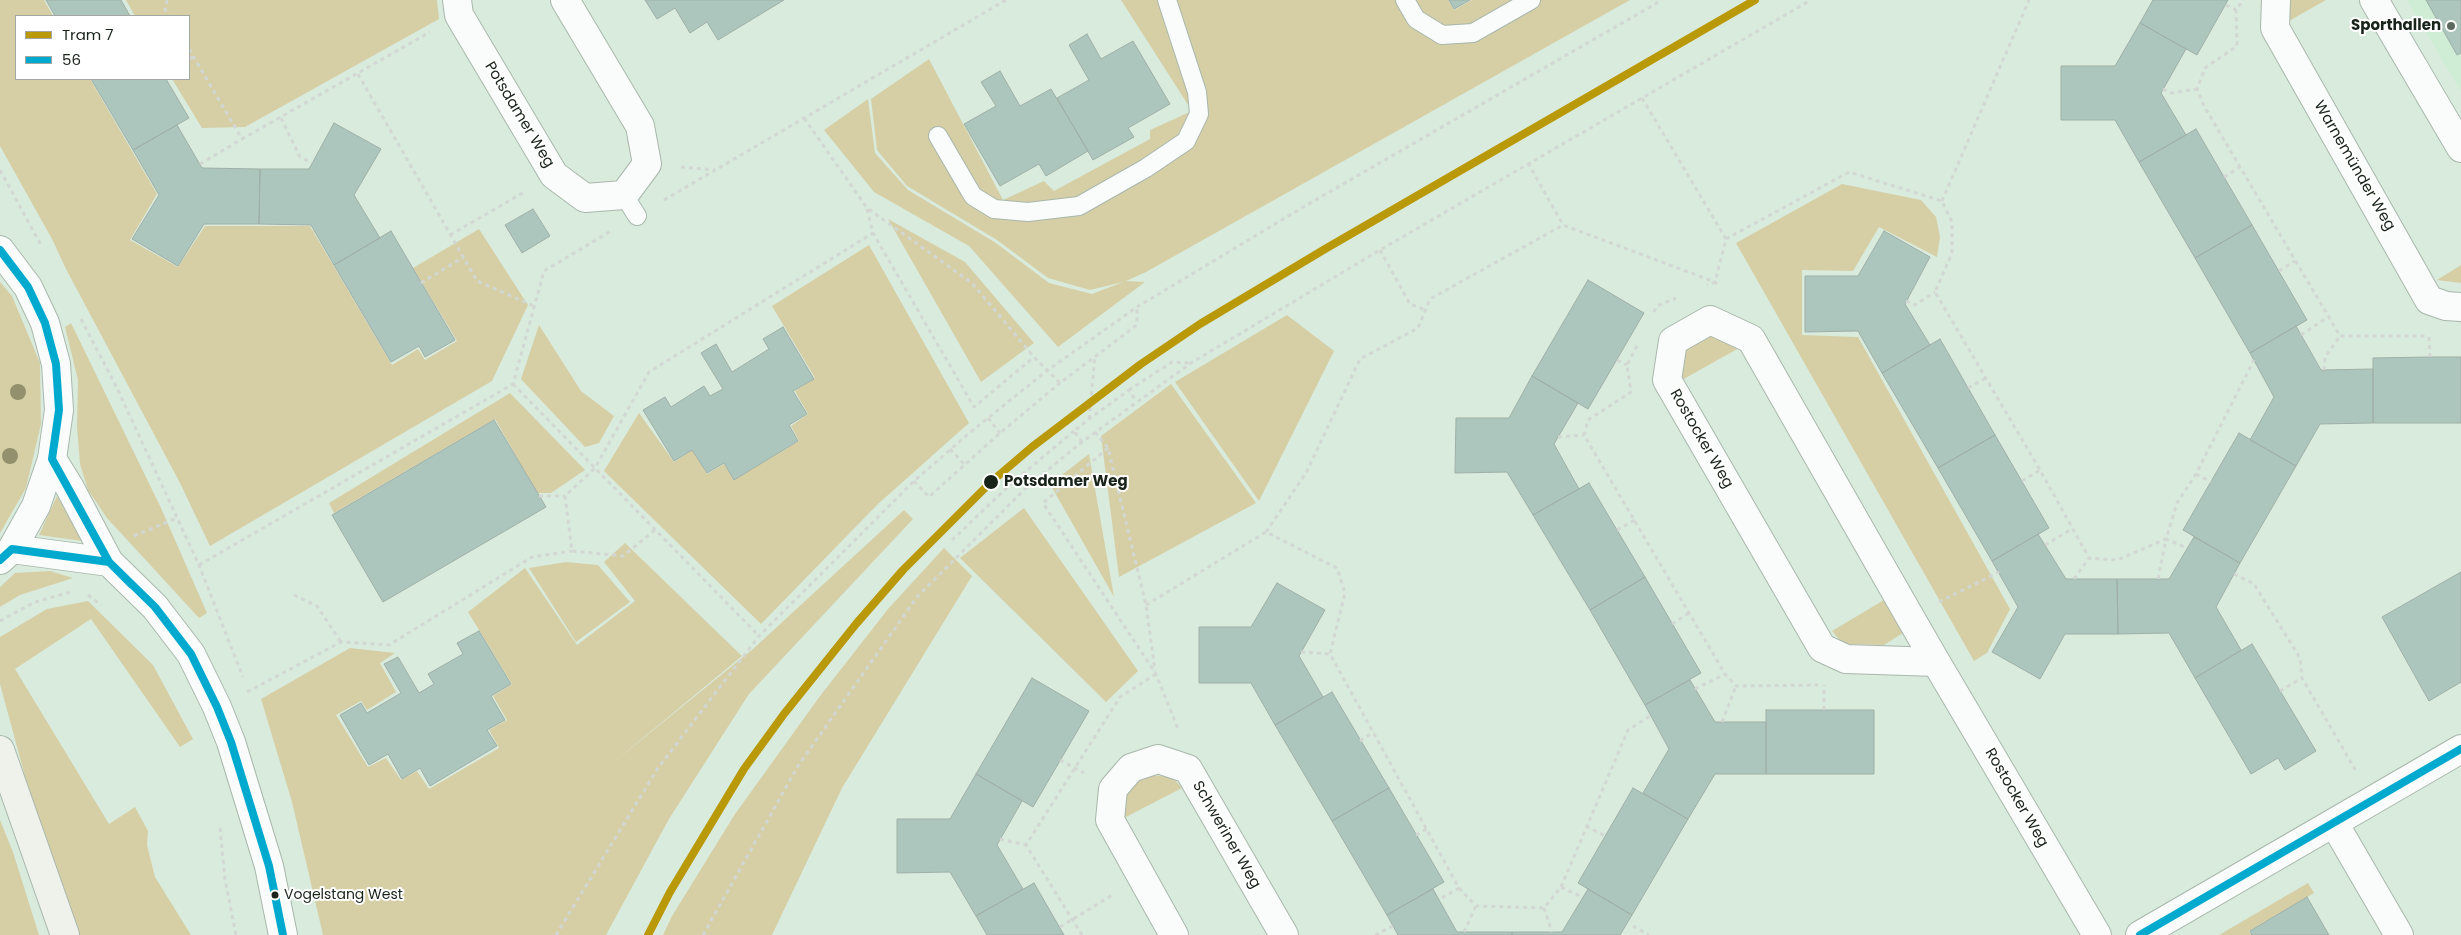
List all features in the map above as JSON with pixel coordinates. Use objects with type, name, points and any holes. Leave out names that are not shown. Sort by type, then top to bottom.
[{"type":"main road","points":[[0,750],[65,935]]},
{"type":"street","points":[[565,0],[640,126],[647,164],[631,205]]},
{"type":"street","name":"Warnemünder Weg","points":[[2276,0],[2275,28],[2429,300],[2453,306]]},
{"type":"street","points":[[2374,0],[2461,148]]},
{"type":"street","name":"Potsdamer Weg","points":[[458,7],[554,175],[585,198],[631,205]]},
{"type":"street","points":[[0,250],[28,287],[45,323],[56,364],[59,410],[52,459],[36,506],[6,554],[109,562]]},
{"type":"street","name":"Rostocker Weg","points":[[1936,662],[1846,659],[1822,648],[1666,380],[1673,341],[1710,320],[1751,339],[1910,618],[1936,662],[2096,935]]},
{"type":"street","points":[[52,459],[70,488],[109,562],[155,607],[191,654],[217,707],[231,742],[269,866],[283,935]]},
{"type":"street","points":[[2140,935],[2461,749]]},
{"type":"street","name":"Schweriner Weg","points":[[1174,935],[1110,820],[1113,789],[1131,768],[1158,759],[1188,768],[1284,935]]},
{"type":"street","points":[[2334,822],[2400,935]]},
{"type":"lane","points":[[938,136],[973,196],[994,209],[1028,212],[1079,206],[1146,168],[1186,141],[1199,114],[1197,92],[1167,0]]},
{"type":"lane","points":[[1405,0],[1416,19],[1442,35],[1473,33],[1531,0]]},
{"type":"path","points":[[168,0],[165,8],[168,15]]},
{"type":"path","points":[[996,0],[999,4]]},
{"type":"path","points":[[199,565],[513,384],[544,271],[631,205],[804,118],[1006,0]]},
{"type":"path","points":[[556,935],[658,768],[759,636],[914,481],[950,449],[1048,370],[1137,307],[1305,206],[1662,0]]},
{"type":"path","points":[[703,935],[798,766],[917,597],[1028,486],[1136,401],[1191,363],[1528,163],[1810,0]]},
{"type":"path","points":[[1942,201],[2029,0]]},
{"type":"path","points":[[2242,0],[2236,10],[2237,46],[2205,68],[2197,88],[2204,106],[2340,336]]},
{"type":"path","points":[[2226,5],[2236,10]]},
{"type":"path","points":[[200,164],[358,74],[458,7]]},
{"type":"path","points":[[190,51],[242,139]]},
{"type":"path","points":[[358,74],[477,281],[534,306]]},
{"type":"path","points":[[2163,89],[2170,93],[2197,88]]},
{"type":"path","points":[[1642,98],[1726,239]]},
{"type":"path","points":[[281,118],[300,157],[312,163]]},
{"type":"path","points":[[804,118],[866,208],[873,233],[974,407],[1034,357]]},
{"type":"path","points":[[1528,163],[1563,225],[1714,282],[1722,293]]},
{"type":"path","points":[[2224,177],[2240,167]]},
{"type":"path","points":[[0,170],[43,248]]},
{"type":"path","points":[[1714,282],[1726,239],[1849,172],[1942,201],[1952,222],[1952,253],[1935,292],[1916,305],[1906,301]]},
{"type":"path","points":[[450,235],[554,175]]},
{"type":"path","points":[[866,208],[972,284],[1034,357],[1060,383]]},
{"type":"path","points":[[1146,605],[1266,532],[1306,473],[1360,359],[1418,328],[1430,299],[1563,225]]},
{"type":"path","points":[[539,496],[565,496],[595,468],[650,372],[873,233]]},
{"type":"path","points":[[1380,250],[1410,304],[1426,310]]},
{"type":"path","points":[[421,283],[464,257]]},
{"type":"path","points":[[2279,271],[2295,261]]},
{"type":"path","points":[[1698,288],[1714,282]]},
{"type":"path","points":[[1935,292],[2040,470],[2089,558]]},
{"type":"path","points":[[1653,314],[1658,306],[1682,295]]},
{"type":"path","points":[[2430,357],[2429,336],[2453,306]]},
{"type":"path","points":[[914,481],[929,497],[964,464],[1060,383],[1137,325],[1137,307]]},
{"type":"path","points":[[80,317],[116,386],[199,565],[226,635]]},
{"type":"path","points":[[2301,335],[2328,317]]},
{"type":"path","points":[[2340,336],[2429,336]]},
{"type":"path","points":[[2324,370],[2325,357],[2340,336]]},
{"type":"path","points":[[1640,339],[1627,365],[1631,392],[1588,420],[1584,435],[1725,674],[1736,686],[1824,685]]},
{"type":"path","points":[[1089,419],[1095,356]]},
{"type":"path","points":[[1617,360],[1627,365]]},
{"type":"path","points":[[2158,579],[2166,539],[2177,503],[2196,474],[2254,360]]},
{"type":"path","points":[[952,540],[1013,482],[1089,419],[1172,362],[1191,363]]},
{"type":"path","points":[[1968,388],[1986,378]]},
{"type":"path","points":[[513,384],[759,636]]},
{"type":"path","points":[[1129,390],[1136,401]]},
{"type":"path","points":[[988,418],[1000,433]]},
{"type":"path","points":[[1074,431],[1082,442]]},
{"type":"path","points":[[1095,432],[1108,448],[1146,605],[1156,674]]},
{"type":"path","points":[[1558,437],[1584,435]]},
{"type":"path","points":[[1108,448],[1043,503],[1156,674],[1180,734],[1188,768]]},
{"type":"path","points":[[950,449],[964,464]]},
{"type":"path","points":[[2022,481],[2040,470]]},
{"type":"path","points":[[2196,474],[2211,482]]},
{"type":"path","points":[[565,496],[572,551]]},
{"type":"path","points":[[135,536],[177,518]]},
{"type":"path","points":[[1617,530],[1635,520]]},
{"type":"path","points":[[2045,545],[2072,528]]},
{"type":"path","points":[[217,707],[341,642],[389,645],[532,557],[572,551],[623,556],[655,530]]},
{"type":"path","points":[[1266,532],[1337,568],[1345,593],[1330,654],[1459,888],[1476,906],[1544,908]]},
{"type":"path","points":[[2089,558],[2117,560],[2166,539],[2187,548]]},
{"type":"path","points":[[2074,579],[2089,558]]},
{"type":"path","points":[[1910,618],[1998,572]]},
{"type":"path","points":[[2234,574],[2254,584],[2300,658],[2302,678],[2373,800]]},
{"type":"path","points":[[82,590],[102,606]]},
{"type":"path","points":[[294,595],[317,606],[341,642]]},
{"type":"path","points":[[1672,624],[1689,613]]},
{"type":"path","points":[[1301,652],[1330,654]]},
{"type":"path","points":[[1824,710],[1824,685],[1846,659]]},
{"type":"path","points":[[1026,845],[1120,697],[1156,674]]},
{"type":"path","points":[[1695,688],[1725,674]]},
{"type":"path","points":[[2280,691],[2302,678]]},
{"type":"path","points":[[1722,722],[1736,686]]},
{"type":"path","points":[[1544,908],[1561,887],[1628,730],[1650,716]]},
{"type":"path","points":[[1360,741],[1374,732]]},
{"type":"path","points":[[219,823],[225,879],[236,935]]},
{"type":"path","points":[[1586,826],[1605,836]]},
{"type":"path","points":[[1416,835],[1427,829]]},
{"type":"path","points":[[1000,839],[1026,845],[1082,935]]},
{"type":"path","points":[[1060,927],[1142,877]]},
{"type":"path","points":[[1561,887],[1582,898]]},
{"type":"path","points":[[1440,899],[1459,888]]},
{"type":"path","points":[[1464,932],[1476,906]]},
{"type":"path","points":[[1544,908],[1552,932]]},
{"type":"path","points":[[1375,935],[1393,926]]},
{"type":"path","points":[[1633,926],[1649,935]]},
{"type":"shaded area","points":[[0,0],[44,0],[52,15],[15,15],[15,80],[91,80],[157,194],[130,240],[178,267],[205,226],[310,226],[392,365],[418,349],[425,360],[457,341],[413,268],[479,229],[528,305],[492,381],[210,546],[180,483],[66,269],[52,239],[0,146]]},
{"type":"shaded area","points":[[126,0],[437,0],[439,19],[245,127],[202,128],[173,80],[190,80],[190,15],[134,15]]},
{"type":"shaded area","points":[[1121,0],[1448,0],[1454,10],[1472,0],[1630,0],[1146,272],[1126,281],[1145,282],[1058,347],[969,246],[874,192],[824,130],[868,99],[875,153],[908,190],[996,243],[1049,283],[1092,294],[1123,282],[1090,290],[1048,278],[997,240],[907,186],[877,150],[871,99],[929,59],[1003,200],[1044,181],[1054,191],[1150,139],[1150,130],[1192,111]]},
{"type":"shaded area","points":[[2290,0],[2326,0],[2289,21]]},
{"type":"shaded area","points":[[2407,0],[2461,0],[2461,92]]},
{"type":"shaded area","points":[[1842,184],[1921,200],[1936,217],[1940,237],[1937,257],[1879,227],[1853,271],[1802,270],[1802,335],[1858,337],[2010,609],[1987,653],[1974,661],[1736,243]]},
{"type":"shaded area","points":[[888,219],[965,262],[1034,343],[981,382]]},
{"type":"shaded area","points":[[869,245],[969,423],[878,504],[761,624],[604,471],[639,413],[674,462],[692,450],[707,474],[724,464],[734,480],[799,441],[791,426],[808,414],[795,391],[815,378],[772,306]]},
{"type":"shaded area","points":[[2461,265],[2461,283],[2437,280]]},
{"type":"shaded area","points":[[0,282],[12,296],[40,363],[41,424],[26,488],[0,533]]},
{"type":"shaded area","points":[[1287,315],[1334,351],[1259,501],[1175,382]]},
{"type":"shaded area","points":[[71,323],[161,508],[207,613],[199,618],[107,518],[88,490],[80,464],[77,427],[78,380],[65,327]]},
{"type":"shaded area","points":[[539,325],[581,391],[614,416],[599,443],[585,447],[521,379]]},
{"type":"shaded area","points":[[1719,334],[1739,348],[1682,380],[1678,358],[1695,339]]},
{"type":"shaded area","points":[[1171,384],[1256,503],[1119,577],[1101,436]]},
{"type":"shaded area","points":[[510,393],[585,470],[551,493],[537,493],[495,419],[334,513],[329,503]]},
{"type":"shaded area","points":[[1089,454],[1114,597],[1050,484]]},
{"type":"shaded area","points":[[57,496],[82,541],[39,535]]},
{"type":"shaded area","points":[[1024,508],[1138,671],[1106,702],[960,558]]},
{"type":"shaded area","points":[[904,510],[913,519],[749,694],[669,819],[606,935],[323,935],[292,802],[261,699],[350,648],[395,653],[380,663],[396,692],[367,710],[361,701],[336,715],[368,767],[386,758],[401,780],[417,771],[429,789],[499,748],[489,730],[507,720],[493,696],[512,684],[468,612],[525,568],[577,645],[635,601],[604,562],[625,543],[742,656],[609,766],[753,649]]},
{"type":"shaded area","points":[[944,548],[972,576],[842,788],[772,935],[663,935],[672,916],[735,814],[820,696],[888,609]]},
{"type":"shaded area","points":[[566,562],[598,565],[630,602],[576,642],[529,568]]},
{"type":"shaded area","points":[[50,571],[73,578],[20,595],[0,607],[0,587],[15,573]]},
{"type":"shaded area","points":[[1884,600],[1903,633],[1884,645],[1843,644],[1832,631]]},
{"type":"shaded area","points":[[88,601],[153,665],[193,739],[180,747],[91,619],[15,669],[109,824],[135,807],[148,831],[147,845],[155,877],[191,935],[75,935],[33,806],[0,684],[0,637],[47,609]]},
{"type":"shaded area","points":[[1150,775],[1172,777],[1182,788],[1124,818],[1123,801],[1130,786]]},
{"type":"shaded area","points":[[0,820],[13,852],[39,935],[0,935]]},
{"type":"shaded area","points":[[2308,883],[2314,893],[2249,931],[2251,935],[2219,935]]},
{"type":"building","points":[[46,0],[121,0],[129,15],[54,15]]},
{"type":"building","points":[[645,0],[784,0],[718,40],[707,22],[690,33],[675,8],[657,19]]},
{"type":"building","points":[[1449,0],[1470,0],[1454,9]]},
{"type":"building","points":[[2153,0],[2228,0],[2197,55],[2140,23]]},
{"type":"building","name":"Sporthallen","points":[[2426,0],[2461,0],[2461,53],[2457,55]]},
{"type":"building","points":[[2140,23],[2186,49],[2161,93],[2186,135],[2139,162],[2115,120],[2061,120],[2061,66],[2115,66]]},
{"type":"building","points":[[1087,34],[1101,59],[1133,41],[1170,104],[1128,128],[1134,137],[1093,160],[1057,98],[1089,80],[1069,45]]},
{"type":"building","points":[[1000,71],[1020,106],[1051,89],[1088,151],[1046,176],[1039,164],[1000,186],[964,124],[996,106],[981,82]]},
{"type":"building","points":[[92,80],[167,80],[189,118],[133,150]]},
{"type":"building","points":[[334,123],[381,149],[354,195],[380,238],[334,265],[311,225],[259,224],[260,169],[309,169]]},
{"type":"building","points":[[177,125],[202,168],[260,169],[259,224],[204,224],[178,266],[132,239],[159,195],[133,150]]},
{"type":"building","points":[[2196,129],[2252,225],[2195,258],[2139,162]]},
{"type":"building","points":[[533,209],[550,236],[522,253],[505,225]]},
{"type":"building","points":[[2252,225],[2307,320],[2250,353],[2195,258]]},
{"type":"building","points":[[391,231],[455,340],[425,357],[419,346],[391,362],[334,265]]},
{"type":"building","points":[[1884,231],[1930,257],[1905,304],[1930,345],[1882,373],[1858,331],[1805,332],[1805,276],[1858,276]]},
{"type":"building","points":[[1588,280],[1644,313],[1588,409],[1532,376]]},
{"type":"building","points":[[2296,326],[2321,370],[2373,369],[2373,423],[2320,424],[2296,466],[2250,440],[2274,397],[2250,353]]},
{"type":"building","points":[[783,327],[814,379],[793,391],[807,414],[789,425],[798,441],[734,480],[724,463],[707,473],[692,450],[674,461],[643,410],[665,397],[671,407],[704,386],[710,396],[723,389],[701,353],[716,344],[732,372],[769,349],[763,339]]},
{"type":"building","points":[[1940,339],[1995,435],[1938,468],[1882,373]]},
{"type":"building","points":[[2461,357],[2461,423],[2373,423],[2373,358]]},
{"type":"building","points":[[1532,376],[1578,403],[1554,444],[1579,489],[1533,515],[1507,472],[1455,473],[1456,418],[1509,418]]},
{"type":"building","points":[[494,420],[546,507],[383,602],[332,515]]},
{"type":"building","points":[[2239,433],[2296,466],[2240,563],[2183,530]]},
{"type":"building","points":[[1995,435],[2049,528],[1992,561],[1938,468]]},
{"type":"building","points":[[1589,483],[1645,577],[1590,610],[1533,515]]},
{"type":"building","points":[[2038,534],[2066,579],[2117,579],[2118,634],[2065,634],[2040,679],[1992,652],[2018,607],[1992,561]]},
{"type":"building","points":[[2194,537],[2240,563],[2216,607],[2241,650],[2195,678],[2169,633],[2118,634],[2117,579],[2169,579]]},
{"type":"building","points":[[2461,572],[2461,682],[2429,701],[2382,617]]},
{"type":"building","points":[[1645,577],[1701,673],[1645,705],[1590,610]]},
{"type":"building","points":[[1277,583],[1325,610],[1299,656],[1323,697],[1275,725],[1251,683],[1199,683],[1199,627],[1251,627]]},
{"type":"building","points":[[479,631],[511,684],[491,696],[505,720],[487,730],[497,746],[430,786],[420,768],[402,779],[388,754],[369,765],[340,715],[361,703],[367,713],[401,693],[384,664],[398,657],[419,693],[434,684],[428,674],[463,654],[457,643]]},
{"type":"building","points":[[2252,644],[2316,751],[2285,770],[2278,758],[2251,774],[2195,678]]},
{"type":"building","points":[[1032,678],[1089,711],[1033,807],[976,774]]},
{"type":"building","points":[[1690,680],[1715,722],[1766,722],[1766,774],[1715,774],[1688,819],[1643,793],[1669,749],[1645,705]]},
{"type":"building","points":[[1332,692],[1389,788],[1332,821],[1275,725]]},
{"type":"building","points":[[1766,710],[1874,710],[1874,774],[1766,774]]},
{"type":"building","points":[[976,774],[1022,801],[997,845],[1023,889],[976,916],[950,872],[897,873],[897,819],[950,819]]},
{"type":"building","points":[[1389,788],[1444,882],[1387,915],[1332,821]]},
{"type":"building","points":[[1633,788],[1688,819],[1632,915],[1578,883]]},
{"type":"building","points":[[1034,883],[1064,935],[987,935],[976,916]]},
{"type":"building","points":[[1433,889],[1457,932],[1512,932],[1512,935],[1398,935],[1387,915]]},
{"type":"building","points":[[1588,889],[1632,915],[1620,935],[1512,935],[1512,932],[1562,932]]},
{"type":"building","points":[[2307,897],[2329,935],[2252,935],[2250,931]]},
{"type":"tram line","name":"7","points":[[648,935],[670,892],[744,769],[784,714],[856,624],[903,570],[991,482],[1032,447],[1141,364],[1200,324],[1325,249],[1755,0]]},
{"type":"transit line","name":"56","points":[[0,250],[28,287],[45,323],[56,364],[59,410],[52,459],[109,562],[155,607],[191,654],[217,707],[231,742],[269,866],[283,935]]},
{"type":"transit line","name":"56","points":[[0,560],[12,549],[109,562],[132,585]]},
{"type":"transit line","name":"56","points":[[2140,935],[2461,749]]},
{"type":"place","name":"Sporthallen","points":[[2451,26]]},
{"type":"place","name":"Potsdamer Weg","points":[[991,482]]},
{"type":"place","name":"Vogelstang West","points":[[275,895]]}]
